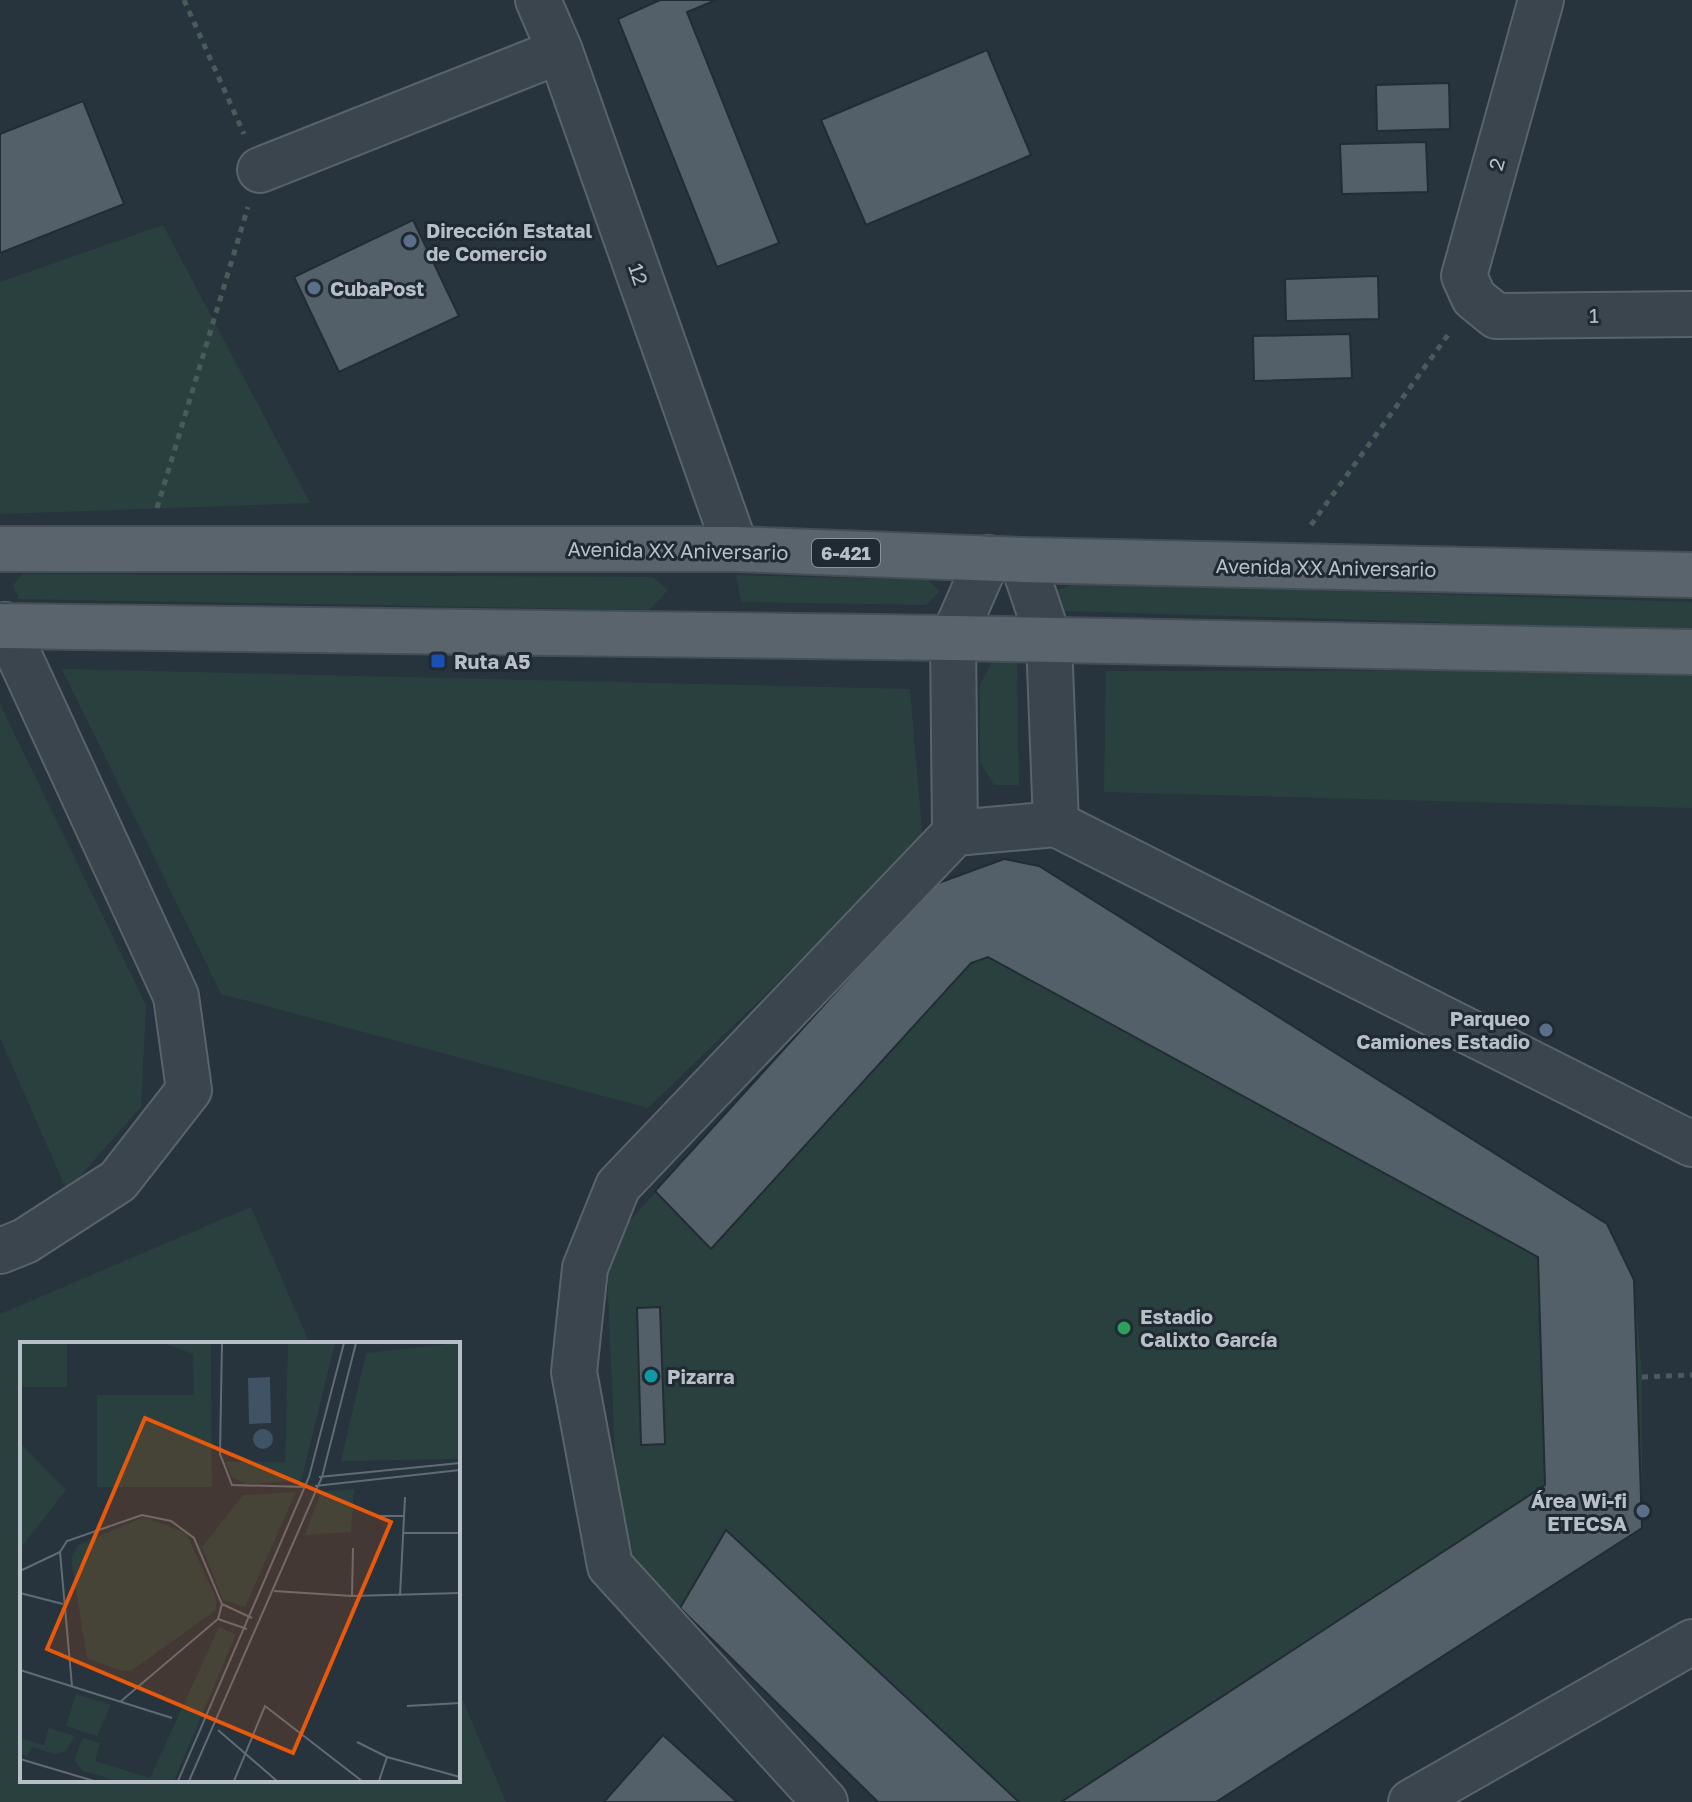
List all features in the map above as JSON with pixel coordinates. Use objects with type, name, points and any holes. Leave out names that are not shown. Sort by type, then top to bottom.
[{"type":"main road","name":"Avenida XX Aniversario","points":[[0,549],[736,549],[1005,559],[1692,575]]},
{"type":"main road","points":[[2,622],[1692,652]]},
{"type":"street","name":"12","points":[[538,0],[560,51],[736,549]]},
{"type":"street","name":"2","points":[[1485,307],[1464,276],[1541,0]]},
{"type":"street","points":[[260,170],[560,51]]},
{"type":"street","name":"1","points":[[1485,307],[1692,314]]},
{"type":"street","points":[[955,833],[953,638],[1005,559],[1049,640],[1056,824]]},
{"type":"street","points":[[0,1251],[25,1241],[118,1181],[189,1090],[176,996],[2,622]]},
{"type":"street","points":[[825,1802],[610,1566],[574,1372],[585,1268],[618,1186],[955,833],[1056,824],[1692,1144]]},
{"type":"street","points":[[1411,1802],[1692,1642]]},
{"type":"path","points":[[144,548],[260,170],[184,0]]},
{"type":"path","points":[[1282,566],[1485,307]]},
{"type":"path","points":[[1642,1377],[1692,1375]]},
{"type":"green space","points":[[163,225],[310,503],[0,514],[0,282]]},
{"type":"green space","points":[[23,574],[653,577],[668,590],[649,610],[19,599],[13,585]]},
{"type":"green space","points":[[736,575],[928,580],[940,591],[926,605],[741,602]]},
{"type":"green space","points":[[1076,583],[1692,602],[1692,630],[1062,611],[1050,593]]},
{"type":"green space","points":[[1017,656],[1019,785],[994,785],[980,762],[980,685],[993,660]]},
{"type":"green space","points":[[62,669],[910,689],[923,842],[648,1108],[221,994]]},
{"type":"green space","points":[[1692,670],[1692,808],[1104,792],[1106,671]]},
{"type":"green space","points":[[0,704],[146,1005],[141,1107],[67,1191],[0,1038]]},
{"type":"green space","name":"Estadio Calixto García","points":[[1004,859],[1039,866],[1607,1224],[1634,1280],[1642,1377],[1642,1528],[1216,1802],[878,1802],[619,1549],[606,1247],[933,885]]},
{"type":"green space","points":[[251,1207],[309,1342],[20,1342],[20,1782],[460,1782],[460,1694],[506,1802],[0,1802],[0,1314]]},
{"type":"building","points":[[660,0],[716,0],[687,12],[779,243],[717,267],[618,19]]},
{"type":"building","points":[[987,50],[1031,155],[866,225],[821,120]]},
{"type":"building","points":[[1449,83],[1450,129],[1377,131],[1376,85]]},
{"type":"building","points":[[83,101],[124,204],[0,253],[0,134]]},
{"type":"building","points":[[1426,142],[1428,192],[1342,194],[1340,144]]},
{"type":"building","points":[[413,220],[459,316],[339,372],[294,277]]},
{"type":"building","points":[[1378,276],[1379,319],[1286,321],[1285,279]]},
{"type":"building","points":[[1350,334],[1352,378],[1254,381],[1253,336]]},
{"type":"building","points":[[1004,859],[1039,866],[1607,1224],[1634,1280],[1642,1528],[1216,1802],[1061,1802],[1545,1485],[1538,1257],[988,957],[971,963],[711,1249],[655,1191],[933,885]]},
{"type":"building","name":"Pizarra","points":[[660,1307],[665,1444],[641,1445],[637,1308]]},
{"type":"building","points":[[726,1530],[1019,1802],[878,1802],[680,1608]]},
{"type":"building","points":[[663,1735],[737,1802],[604,1802]]},
{"type":"place","name":"Dirección Estatal de Comercio","points":[[410,241]]},
{"type":"place","name":"CubaPost","points":[[314,288]]},
{"type":"place","name":"Ruta A5","points":[[438,661]]},
{"type":"place","name":"Parqueo Camiones Estadio","points":[[1546,1030]]},
{"type":"place","name":"Estadio Calixto García","points":[[1124,1328]]},
{"type":"place","name":"Pizarra","points":[[651,1376]]},
{"type":"place","name":"Área Wi-fi ETECSA","points":[[1643,1511]]}]
